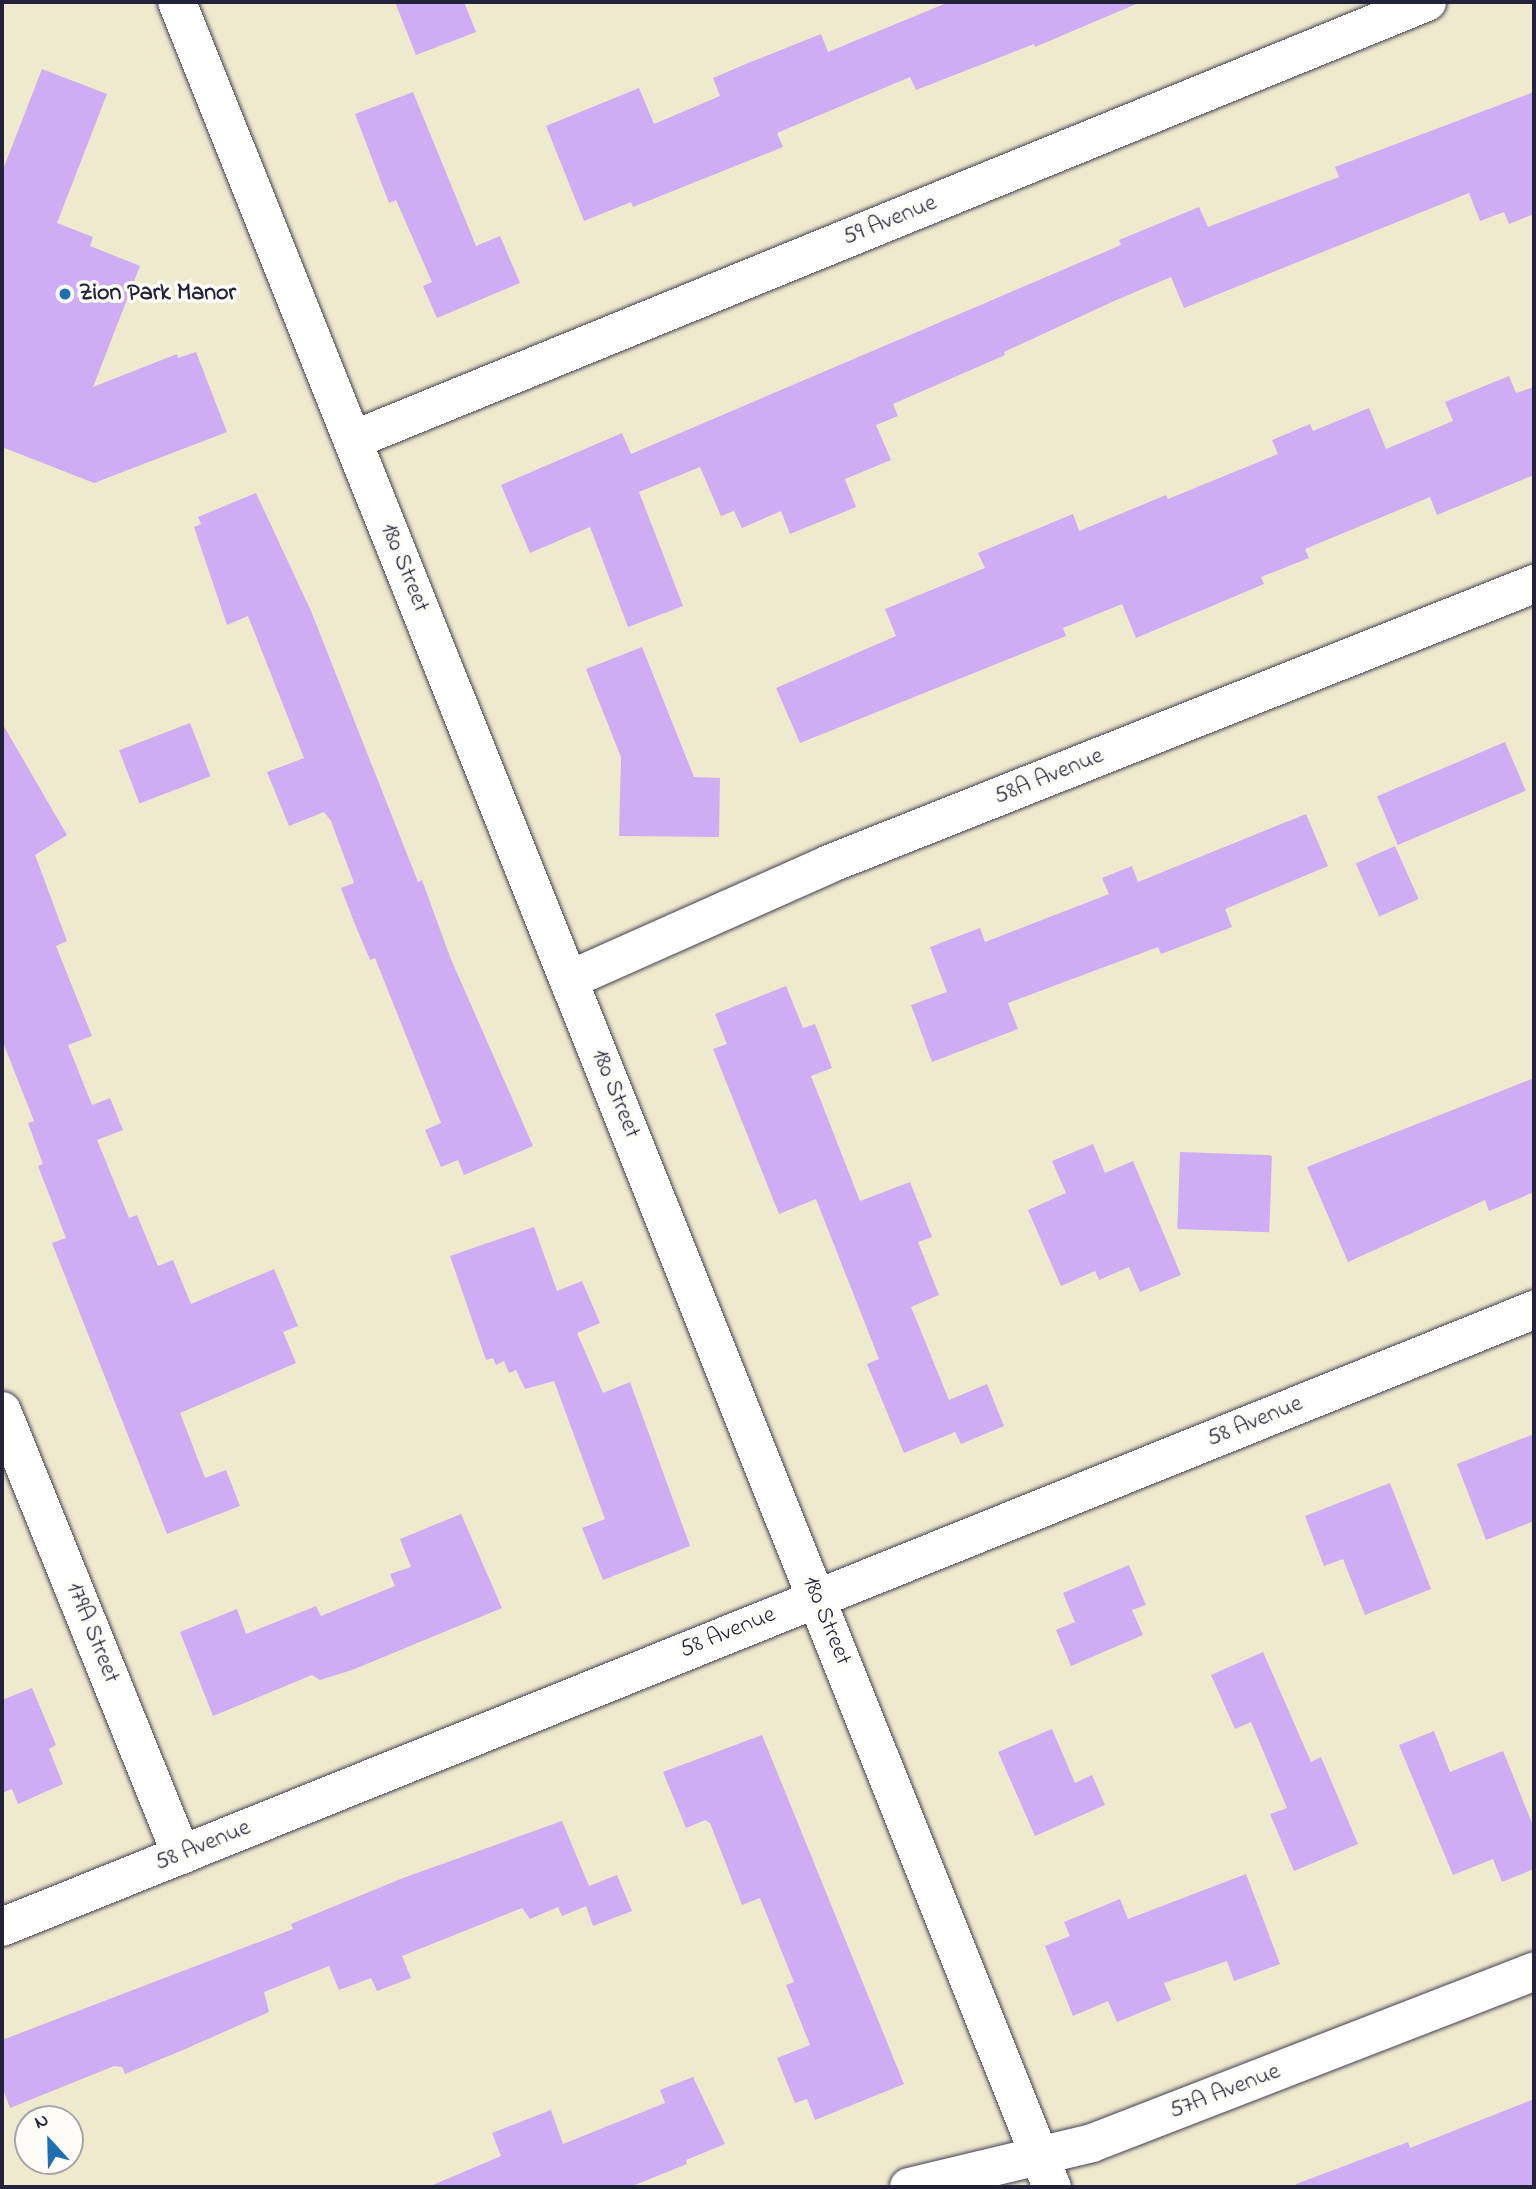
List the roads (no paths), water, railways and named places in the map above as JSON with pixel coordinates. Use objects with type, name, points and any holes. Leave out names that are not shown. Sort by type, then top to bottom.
[{"type":"street","name":"180 Street","points":[[177,2],[1045,2172]]},
{"type":"street","name":"59 Avenue","points":[[353,440],[1427,2]]},
{"type":"street","name":"58A Avenue","points":[[569,980],[829,864],[1534,584]]},
{"type":"street","name":"58 Avenue","points":[[2,1927],[1534,1310]]},
{"type":"street","name":"179A Street","points":[[2,1411],[181,1855]]},
{"type":"street","name":"57A Avenue","points":[[909,2187],[1045,2172],[1114,2135],[1534,1972]]},
{"type":"place","name":"Zion Park Manor","points":[[65,294]]}]
